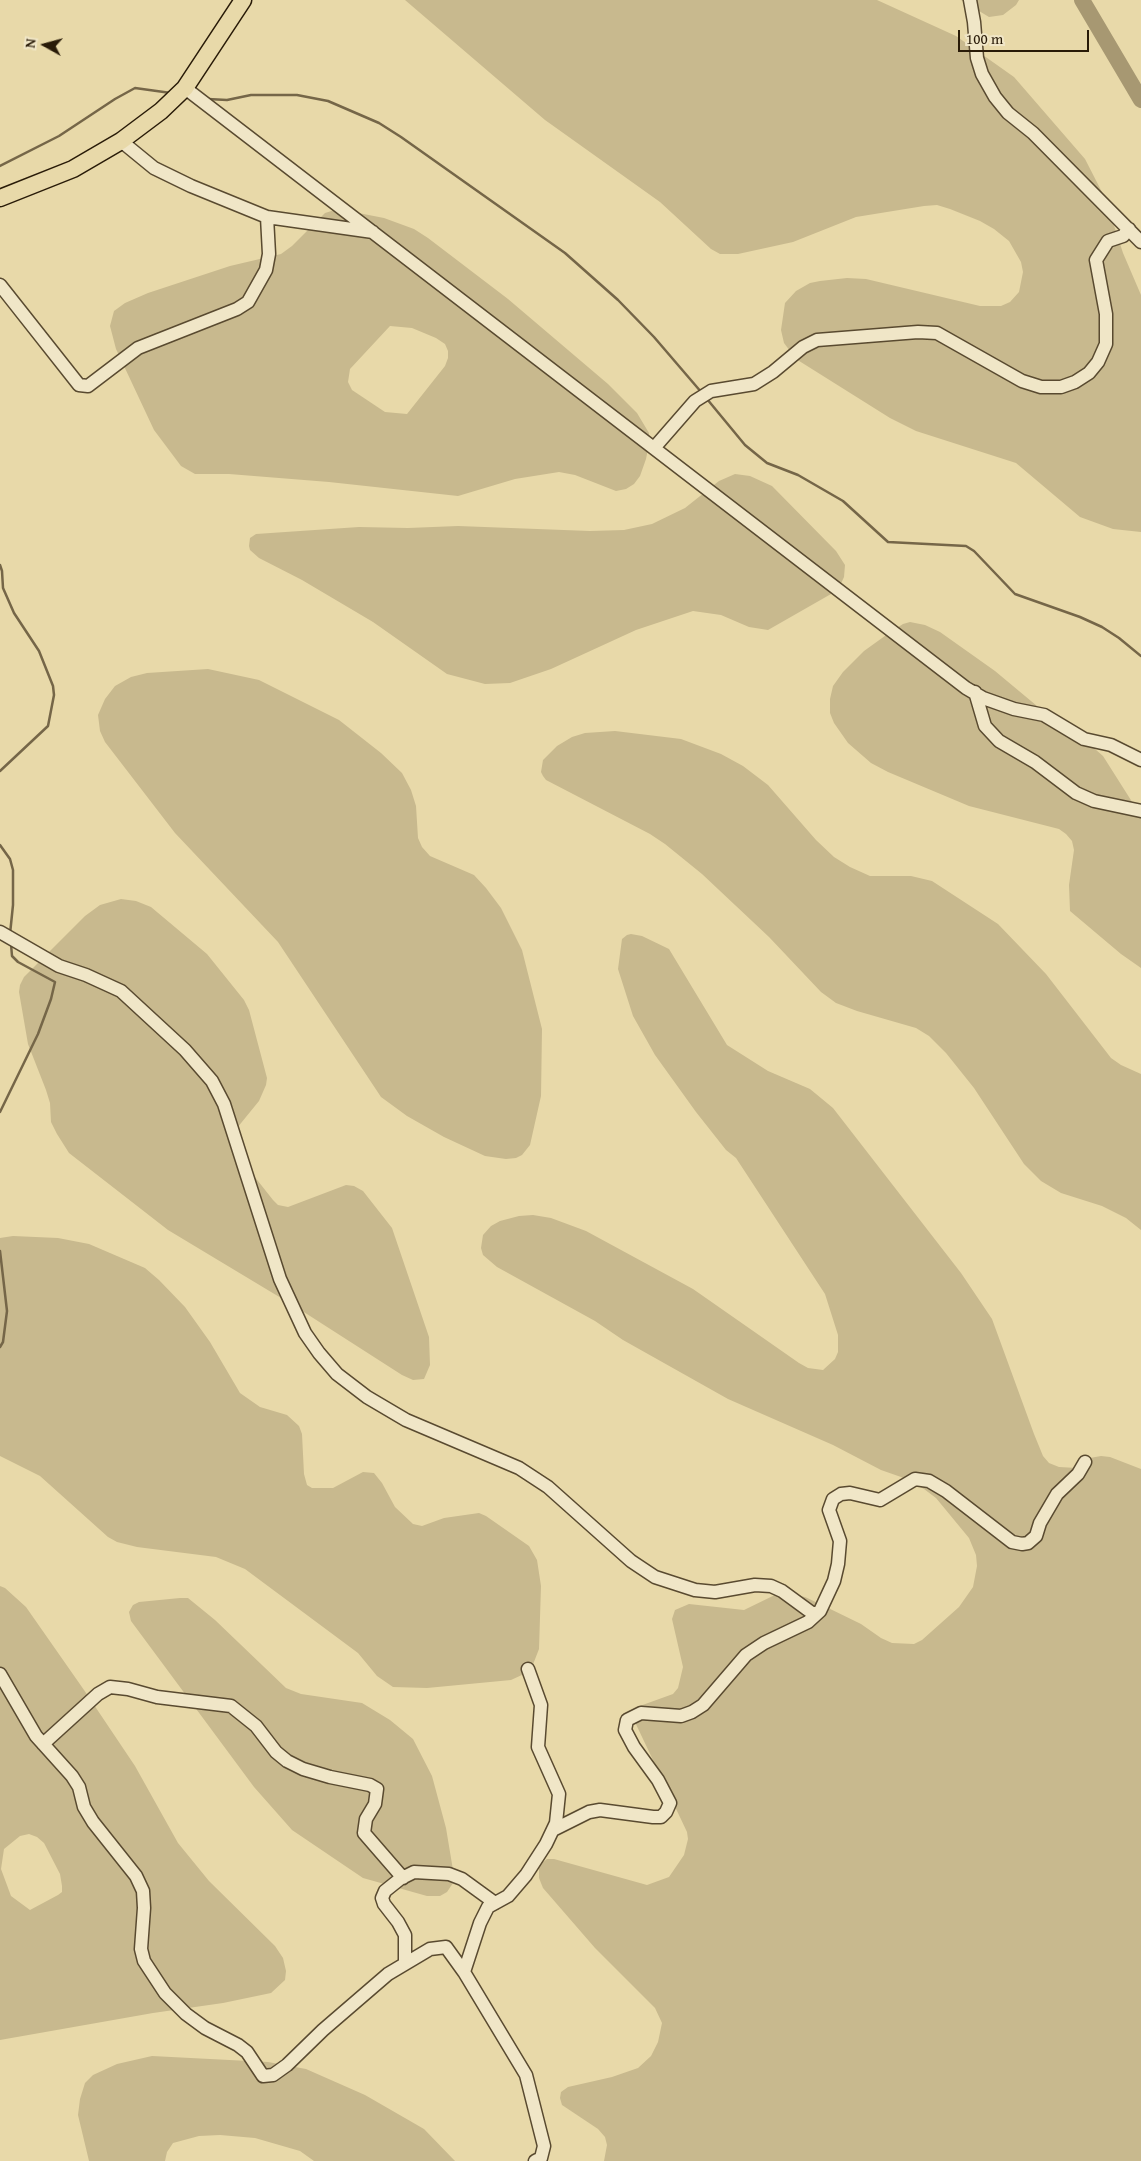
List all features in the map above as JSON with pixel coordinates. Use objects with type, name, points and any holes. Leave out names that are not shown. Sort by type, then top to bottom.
[{"type":"main road","points":[[0,198],[73,169],[121,141],[162,111],[185,88],[243,0]]},
{"type":"street","points":[[970,0],[977,58],[982,74],[995,97],[1008,113],[1034,133],[1141,242]]},
{"type":"street","points":[[185,88],[966,688],[1014,709],[1044,715],[1084,739],[1111,745],[1141,760]]},
{"type":"street","points":[[121,141],[154,168],[191,186],[267,217],[373,232]]},
{"type":"street","points":[[0,285],[78,385],[88,386],[138,348],[248,302],[266,270],[269,254],[267,217]]},
{"type":"street","points":[[654,448],[695,401],[711,391],[754,384],[773,372],[803,346],[817,340],[918,332],[937,333],[1022,381],[1041,387],[1061,387],[1075,382],[1088,373],[1098,362],[1106,344],[1106,314],[1096,260],[1108,241],[1123,236],[1129,229]]},
{"type":"street","points":[[975,692],[985,726],[999,741],[1035,762],[1076,793],[1094,801],[1141,811]]},
{"type":"street","points":[[0,932],[59,966],[86,975],[122,992],[185,1050],[212,1081],[224,1104],[280,1279],[305,1333],[337,1374],[367,1397],[406,1420],[519,1468],[548,1487],[631,1561],[656,1577],[694,1590],[715,1592],[755,1585],[771,1586],[782,1591],[812,1613],[816,1613]]},
{"type":"street","points":[[553,1830],[589,1812],[600,1810],[653,1817],[661,1816],[670,1803],[658,1780],[634,1747],[625,1730],[627,1720],[641,1713],[680,1716],[692,1712],[703,1705],[746,1655],[764,1643],[808,1622],[822,1607],[838,1564],[840,1541],[829,1510],[833,1499],[841,1494],[850,1493],[880,1500],[915,1479],[928,1481],[946,1491],[1012,1542],[1022,1544],[1028,1543],[1036,1536],[1040,1523],[1056,1494],[1078,1474],[1085,1462]]},
{"type":"street","points":[[464,1972],[480,1923],[488,1908],[508,1896],[526,1876],[556,1824],[559,1794],[538,1747],[541,1705],[528,1669]]},
{"type":"street","points":[[0,1674],[43,1744],[72,1776],[79,1787],[84,1808],[93,1822],[136,1876],[142,1891],[144,1908],[140,1949],[144,1961],[160,1985],[186,2014],[205,2028],[238,2045],[246,2052],[263,2076],[273,2075],[287,2065],[323,2030],[388,1974],[430,1949],[446,1947],[464,1972],[526,2074],[544,2146],[541,2158],[535,2161]]},
{"type":"street","points":[[43,1744],[98,1694],[110,1687],[128,1689],[157,1697],[231,1706],[256,1726],[276,1752],[287,1761],[303,1769],[330,1777],[370,1785],[377,1789],[374,1804],[366,1819],[364,1833],[403,1878]]},
{"type":"street","points":[[405,1963],[405,1935],[382,1898],[385,1891],[403,1878],[414,1872],[449,1874],[462,1880],[496,1903]]},
{"type":"shaded area","points":[[405,0],[877,0],[956,36],[1014,77],[1085,159],[1105,198],[1123,253],[1141,295],[1141,532],[1113,529],[1080,517],[1016,463],[916,431],[890,418],[796,359],[784,343],[781,330],[785,303],[796,291],[810,283],[820,281],[847,278],[866,279],[980,306],[1001,306],[1010,302],[1019,292],[1023,272],[1021,262],[1009,241],[994,229],[950,209],[937,205],[924,206],[856,217],[793,242],[738,254],[720,254],[711,249],[660,202],[545,120]]},
{"type":"shaded area","points":[[961,0],[1019,0],[1016,5],[1003,15],[989,17]]},
{"type":"shaded area","points":[[338,209],[384,218],[414,229],[508,299],[608,384],[637,413],[649,433],[646,459],[640,476],[634,484],[626,489],[616,491],[575,475],[559,472],[515,479],[458,496],[329,482],[229,474],[195,474],[181,466],[154,430],[116,349],[110,326],[114,311],[125,303],[148,293],[230,266],[281,254],[292,246],[325,213]],"holes":[[[390,326],[412,328],[445,344],[448,358],[445,366],[407,414],[385,412],[352,390],[348,382],[350,369]]]},
{"type":"shaded area","points":[[735,474],[750,476],[772,486],[836,551],[845,565],[844,577],[838,590],[768,630],[749,627],[721,615],[693,611],[636,630],[551,669],[510,683],[485,684],[447,674],[373,622],[302,580],[259,558],[250,550],[249,546],[250,538],[256,534],[359,527],[458,526],[590,531],[624,530],[652,524],[685,508],[719,481]]},
{"type":"shaded area","points":[[910,622],[925,625],[940,632],[995,671],[1055,721],[1088,743],[1103,756],[1141,816],[1141,968],[1121,954],[1070,911],[1069,885],[1074,850],[1072,841],[1066,834],[1059,829],[969,806],[888,772],[871,763],[848,743],[834,723],[830,713],[830,699],[833,686],[843,672],[864,651],[903,624]]},
{"type":"shaded area","points":[[208,669],[259,680],[339,720],[381,753],[402,773],[411,790],[416,806],[418,838],[422,847],[430,856],[474,875],[501,908],[522,950],[542,1029],[541,1096],[530,1145],[522,1155],[506,1159],[485,1156],[444,1137],[407,1116],[381,1097],[278,942],[175,833],[105,742],[100,731],[98,715],[105,699],[115,686],[131,677],[147,673]]},
{"type":"shaded area","points":[[615,731],[681,739],[721,754],[743,766],[768,785],[816,840],[834,857],[850,867],[870,876],[911,876],[932,881],[998,924],[1046,974],[1111,1058],[1141,1074],[1141,1230],[1126,1218],[1102,1206],[1061,1193],[1041,1181],[1024,1164],[974,1088],[946,1053],[929,1036],[916,1028],[836,1003],[821,992],[769,937],[702,874],[665,844],[650,834],[546,780],[543,776],[541,772],[543,760],[557,746],[572,737],[585,733]]},
{"type":"shaded area","points":[[121,899],[136,901],[151,907],[207,954],[244,1000],[249,1010],[267,1078],[259,1101],[237,1128],[243,1162],[273,1200],[278,1205],[288,1207],[346,1185],[354,1186],[363,1191],[392,1228],[429,1337],[430,1365],[424,1379],[413,1380],[402,1375],[296,1307],[168,1230],[69,1153],[57,1134],[51,1122],[50,1103],[46,1090],[28,1044],[19,992],[20,985],[24,977],[85,916],[100,905]]},
{"type":"shaded area","points":[[631,934],[642,936],[669,949],[727,1045],[768,1071],[810,1089],[833,1108],[961,1273],[992,1319],[1034,1434],[1043,1456],[1049,1463],[1059,1467],[1077,1468],[1090,1458],[1101,1456],[1110,1457],[1141,1469],[1141,2161],[604,2161],[607,2145],[605,2137],[598,2129],[562,2105],[561,2092],[568,2087],[612,2077],[638,2068],[651,2056],[658,2042],[662,2023],[655,2008],[595,1948],[543,1888],[539,1878],[539,1868],[547,1859],[554,1859],[647,1885],[669,1877],[684,1855],[688,1839],[687,1832],[634,1720],[637,1707],[673,1694],[678,1688],[683,1667],[672,1619],[675,1610],[689,1604],[744,1610],[781,1592],[805,1597],[861,1624],[892,1643],[914,1644],[922,1640],[959,1607],[973,1587],[977,1566],[976,1555],[969,1538],[936,1498],[924,1489],[901,1477],[881,1470],[833,1445],[728,1399],[623,1340],[595,1321],[497,1267],[483,1255],[481,1248],[483,1235],[491,1226],[500,1221],[519,1216],[533,1215],[551,1218],[586,1231],[693,1289],[808,1368],[823,1370],[835,1359],[838,1352],[838,1335],[825,1294],[736,1158],[726,1150],[696,1112],[655,1055],[633,1016],[618,969],[622,939]]},
{"type":"shaded area","points":[[13,1236],[58,1238],[89,1244],[145,1268],[185,1307],[210,1342],[240,1393],[260,1407],[287,1415],[299,1426],[302,1434],[304,1474],[307,1485],[312,1488],[333,1488],[363,1472],[374,1473],[382,1483],[395,1507],[413,1524],[422,1526],[444,1518],[479,1513],[529,1546],[537,1560],[541,1586],[539,1649],[532,1667],[524,1674],[511,1680],[427,1688],[393,1687],[377,1676],[358,1653],[245,1569],[216,1557],[137,1547],[117,1542],[108,1537],[40,1476],[0,1456],[0,1238]]},
{"type":"shaded area","points":[[0,1586],[5,1588],[26,1607],[84,1690],[135,1766],[178,1843],[209,1881],[275,1946],[283,1958],[286,1971],[285,1980],[271,1993],[223,2003],[153,2013],[0,2040]],"holes":[[[29,1834],[37,1837],[44,1843],[60,1874],[62,1892],[30,1910],[11,1896],[1,1869],[4,1849],[20,1836]]]},
{"type":"shaded area","points":[[188,1598],[215,1620],[286,1688],[301,1694],[362,1703],[390,1720],[413,1739],[432,1776],[446,1828],[454,1876],[453,1883],[447,1892],[440,1896],[427,1896],[363,1878],[292,1830],[254,1787],[131,1621],[129,1612],[133,1605],[139,1602]]},
{"type":"shaded area","points":[[152,2056],[268,2062],[306,2069],[365,2095],[424,2129],[455,2161],[314,2161],[300,2151],[255,2138],[220,2135],[199,2136],[173,2143],[167,2152],[165,2161],[89,2161],[78,2115],[85,2083],[93,2075],[117,2064]]},
{"type":"waterway","points":[[1082,0],[1141,100]]},
{"type":"waterway","points":[[0,166],[59,136],[135,88],[171,93]]},
{"type":"waterway","points":[[208,99],[227,100],[251,95],[297,95],[328,101],[379,123],[565,253],[618,300],[654,337],[702,393]]},
{"type":"waterway","points":[[707,399],[745,445],[767,463],[798,475],[843,501],[888,542],[966,546],[974,551],[1015,594],[1080,617],[1102,627],[1141,656]]},
{"type":"waterway","points":[[0,565],[3,588],[14,613],[39,651],[53,686],[54,695],[48,726],[0,771]]},
{"type":"waterway","points":[[0,845],[10,859],[13,870],[13,905],[10,934]]},
{"type":"waterway","points":[[0,1112],[38,1034],[55,982],[18,962],[12,956],[11,944]]},
{"type":"waterway","points":[[0,1251],[7,1311],[3,1342],[0,1347]]}]
